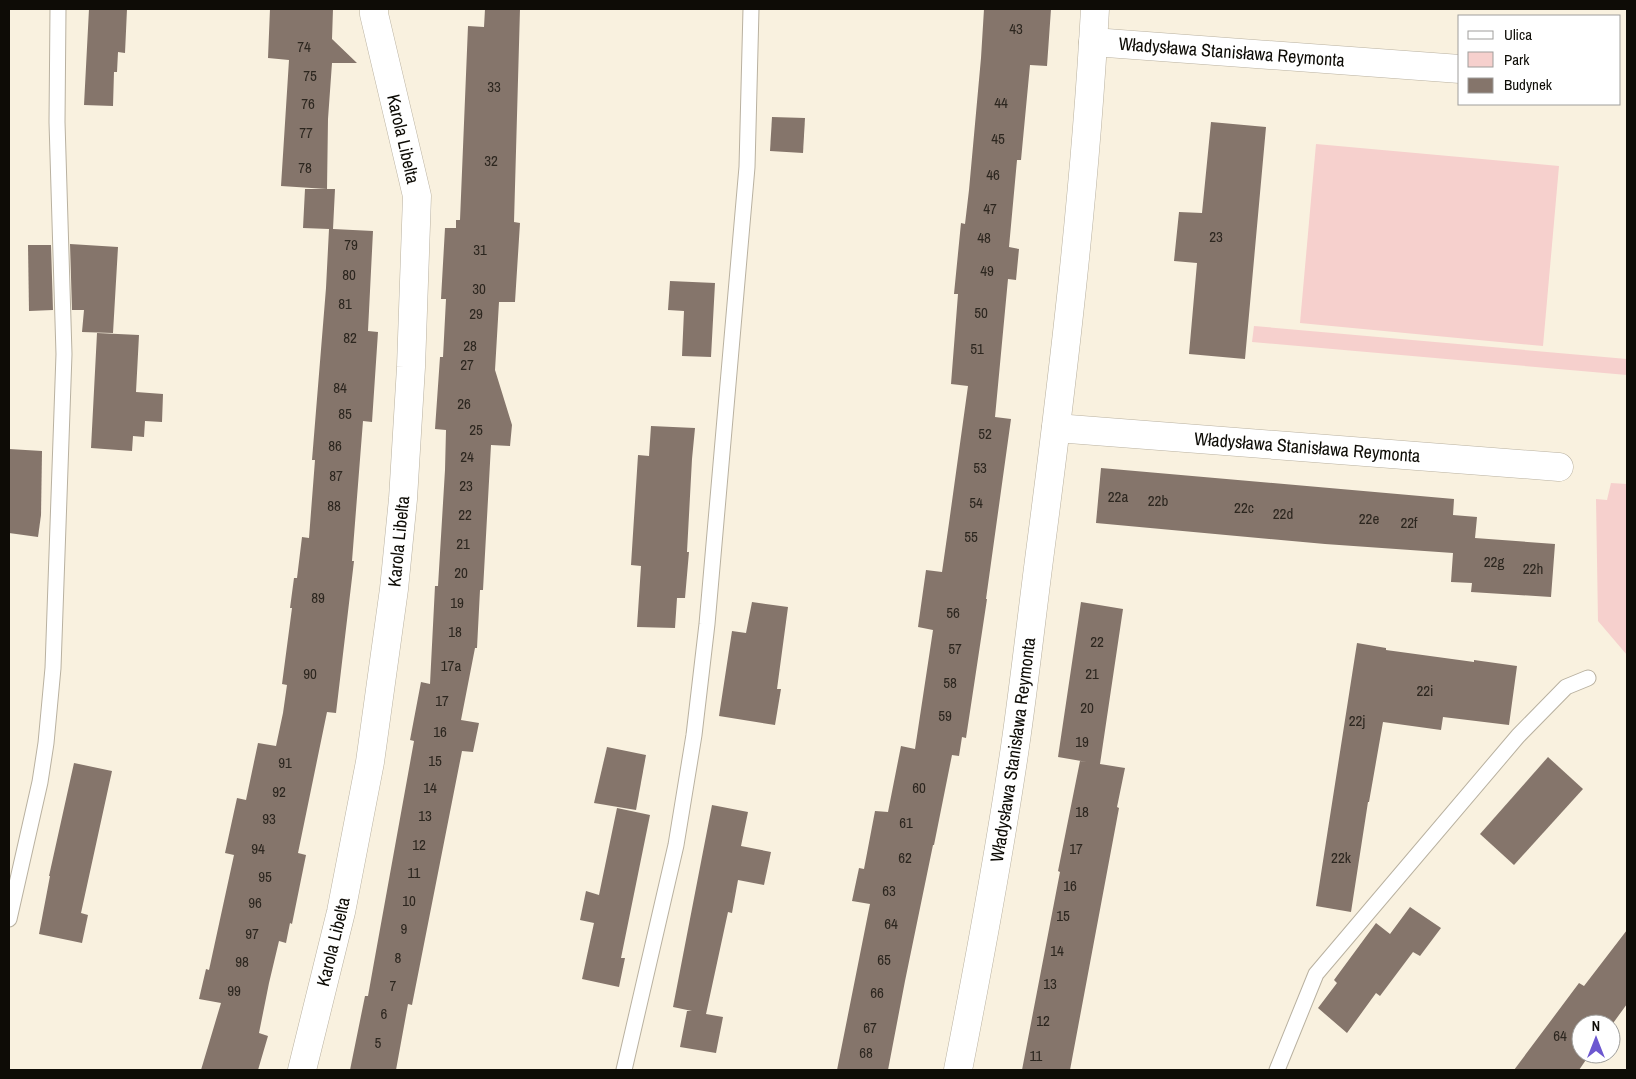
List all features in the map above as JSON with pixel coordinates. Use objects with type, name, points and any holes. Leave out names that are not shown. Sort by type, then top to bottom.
[{"type":"street","name":"Karola Libelta","points":[[302,1070],[344,894],[370,762],[394,589],[404,498],[417,196],[374,9]]},
{"type":"street","name":"Władysława Stanisława Reymonta","points":[[958,1070],[1005,811],[1056,428],[1074,273],[1095,9]]},
{"type":"street","name":"Władysława Stanisława Reymonta","points":[[1093,42],[1458,69]]},
{"type":"street","name":"Władysława Stanisława Reymonta","points":[[1056,428],[1559,467]]},
{"type":"lane","points":[[9,919],[40,782],[46,743],[53,668],[64,354],[57,104],[58,9]]},
{"type":"lane","points":[[624,1070],[676,845],[694,734],[707,624],[747,168],[751,9]]},
{"type":"lane","points":[[1277,1070],[1316,974],[1518,736],[1566,687],[1588,678]]},
{"type":"green space","points":[[1316,144],[1559,166],[1543,346],[1300,323]]},
{"type":"green space","points":[[1254,326],[1627,359],[1627,375],[1252,342]]},
{"type":"green space","points":[[1611,483],[1627,484],[1627,655],[1598,621],[1596,499],[1607,500]]},
{"type":"building","points":[[89,9],[127,9],[125,53],[118,52],[117,72],[114,72],[113,106],[84,105]]},
{"type":"building","points":[[270,9],[333,9],[332,39],[357,63],[332,63],[328,119],[327,189],[281,186],[289,60],[268,58]]},
{"type":"building","points":[[485,9],[520,9],[514,222],[520,223],[515,302],[499,302],[495,370],[512,425],[510,446],[491,445],[483,590],[480,590],[477,648],[475,648],[461,720],[479,723],[473,752],[462,751],[412,1005],[408,1004],[396,1070],[350,1070],[365,996],[368,996],[414,741],[410,740],[421,682],[430,684],[435,586],[438,586],[445,470],[446,430],[435,429],[440,357],[443,357],[446,299],[441,299],[445,228],[456,228],[456,220],[460,220],[468,26],[484,27]]},
{"type":"building","points":[[984,9],[1051,9],[1047,66],[1030,65],[1021,160],[1017,160],[1009,247],[1019,249],[1016,280],[1008,279],[995,417],[1011,419],[987,599],[966,738],[962,737],[959,756],[952,755],[888,1070],[837,1070],[870,904],[852,901],[859,868],[864,869],[875,811],[888,812],[901,746],[915,749],[933,630],[918,627],[926,570],[942,572],[968,386],[951,384],[958,294],[954,294],[961,223],[965,224],[969,190]]},
{"type":"building","points":[[772,117],[805,118],[803,153],[770,151]]},
{"type":"building","points":[[1211,122],[1266,127],[1245,359],[1189,354],[1197,263],[1174,261],[1179,212],[1202,213]]},
{"type":"building","points":[[305,189],[335,189],[333,229],[373,231],[368,331],[378,332],[372,422],[363,421],[352,561],[354,561],[336,713],[327,712],[298,853],[306,855],[292,924],[290,923],[286,943],[279,941],[269,983],[259,1033],[268,1036],[258,1070],[201,1070],[221,1003],[199,999],[206,969],[209,970],[234,855],[225,853],[237,798],[246,800],[258,743],[276,746],[287,685],[282,684],[294,578],[297,578],[302,537],[309,538],[315,460],[312,460],[329,229],[303,228]]},
{"type":"building","points":[[70,244],[118,247],[113,333],[82,332],[84,310],[72,310]]},
{"type":"building","points":[[28,245],[51,245],[53,310],[29,311]]},
{"type":"building","points":[[670,281],[715,283],[711,357],[682,356],[684,311],[668,310]]},
{"type":"building","points":[[97,333],[139,335],[136,392],[163,394],[162,422],[145,421],[144,437],[133,436],[132,451],[91,448]]},
{"type":"building","points":[[651,426],[695,428],[685,598],[677,598],[675,628],[637,627],[641,566],[631,565],[638,455],[649,456]]},
{"type":"building","points":[[9,449],[42,451],[41,515],[38,537],[9,533]]},
{"type":"building","points":[[1101,468],[1454,499],[1453,515],[1477,517],[1475,538],[1555,544],[1551,597],[1471,592],[1472,583],[1451,582],[1453,553],[1325,544],[1096,523]]},
{"type":"building","points":[[752,602],[788,607],[777,689],[781,689],[775,725],[719,716],[732,631],[746,633]]},
{"type":"building","points":[[1081,602],[1123,609],[1100,764],[1125,768],[1070,1070],[1022,1070],[1080,761],[1087,762],[1058,757]]},
{"type":"building","points":[[1357,643],[1386,648],[1386,650],[1517,666],[1509,725],[1443,717],[1441,730],[1383,722],[1368,802],[1351,912],[1316,906]]},
{"type":"building","points":[[607,747],[646,755],[636,810],[594,803]]},
{"type":"building","points":[[1548,757],[1583,789],[1514,865],[1480,834]]},
{"type":"building","points":[[74,763],[112,771],[81,913],[88,915],[82,943],[39,934],[49,876]]},
{"type":"building","points":[[712,805],[748,812],[741,846],[771,852],[764,885],[738,880],[732,913],[728,912],[706,1014],[723,1017],[716,1053],[680,1047],[687,1011],[692,1011],[673,1007]]},
{"type":"building","points":[[617,808],[650,815],[621,958],[625,958],[619,987],[582,979],[594,923],[580,920],[586,891],[599,895]]},
{"type":"building","points":[[1410,907],[1441,928],[1420,956],[1413,952],[1380,996],[1376,993],[1347,1033],[1318,1008],[1337,983],[1334,980],[1376,923],[1390,934]]},
{"type":"building","points":[[1627,930],[1627,1004],[1620,1014],[1571,1014],[1571,1064],[1583,1064],[1579,1070],[1514,1070],[1579,983],[1584,986]]}]
